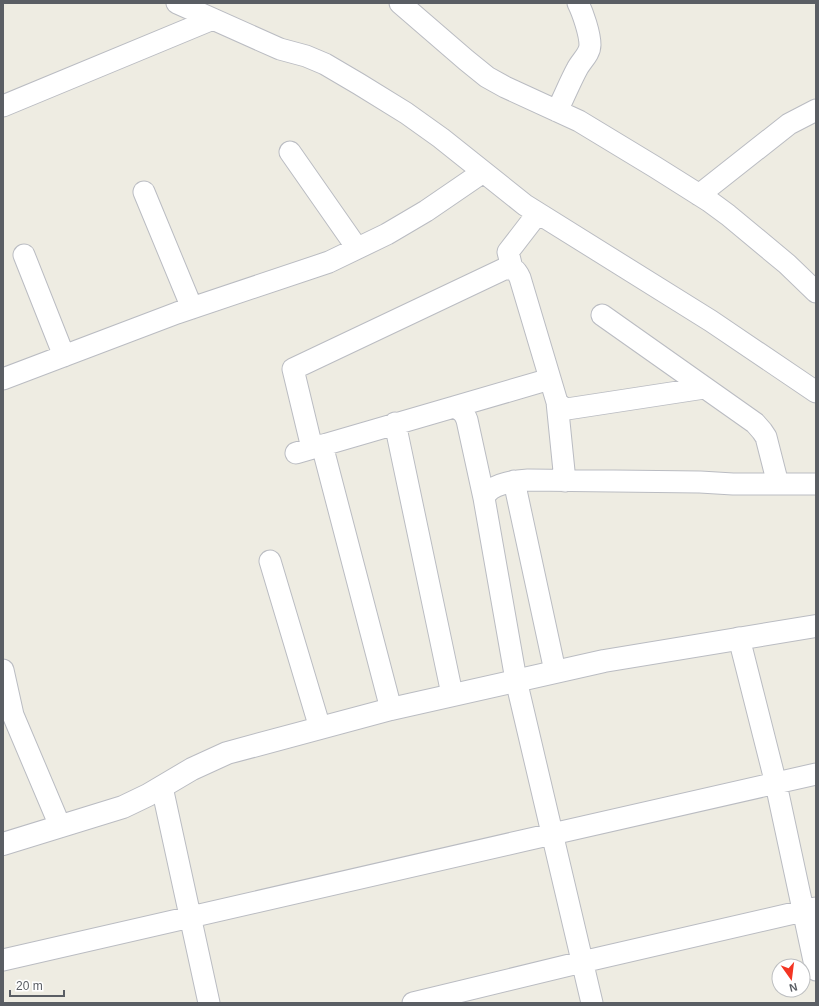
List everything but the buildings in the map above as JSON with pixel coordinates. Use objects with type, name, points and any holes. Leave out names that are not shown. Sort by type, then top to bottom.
[{"type":"street","points":[[176,3],[280,49],[306,56],[332,68],[406,113],[441,138],[525,205],[711,321],[816,392]]},
{"type":"street","points":[[400,3],[487,77],[505,87],[579,121],[699,195],[734,220],[787,264],[816,292]]},
{"type":"street","points":[[557,111],[577,68],[588,52],[590,45],[578,3]]},
{"type":"street","points":[[3,106],[213,19]]},
{"type":"street","points":[[699,195],[789,124],[816,110]]},
{"type":"street","points":[[290,152],[357,248]]},
{"type":"street","points":[[3,378],[177,313],[289,274],[329,262],[387,234],[426,211],[483,172]]},
{"type":"street","points":[[144,192],[192,308]]},
{"type":"street","points":[[512,268],[508,252],[538,213]]},
{"type":"street","points":[[24,255],[64,356]]},
{"type":"street","points":[[391,709],[310,449],[293,369],[497,272],[512,268],[517,271],[520,278],[557,402],[565,481]]},
{"type":"street","points":[[602,315],[762,430],[766,437],[778,484]]},
{"type":"street","points":[[310,449],[550,379]]},
{"type":"street","points":[[557,402],[562,408],[567,409],[704,388]]},
{"type":"street","points":[[454,407],[461,410],[465,414],[467,420],[484,498],[516,680],[592,1003]]},
{"type":"street","points":[[395,423],[452,694]]},
{"type":"street","points":[[484,498],[487,492],[493,488],[514,481],[528,480],[816,484]]},
{"type":"street","points":[[514,481],[555,671]]},
{"type":"street","points":[[270,561],[320,728]]},
{"type":"street","points":[[3,844],[123,807],[148,795],[192,769],[227,753],[320,728],[452,694],[604,660],[816,626]]},
{"type":"street","points":[[739,638],[776,784],[810,909],[816,970]]},
{"type":"street","points":[[3,670],[13,715],[60,826]]},
{"type":"street","points":[[3,960],[816,774]]},
{"type":"street","points":[[162,787],[209,1003]]},
{"type":"street","points":[[412,1003],[810,909]]}]
